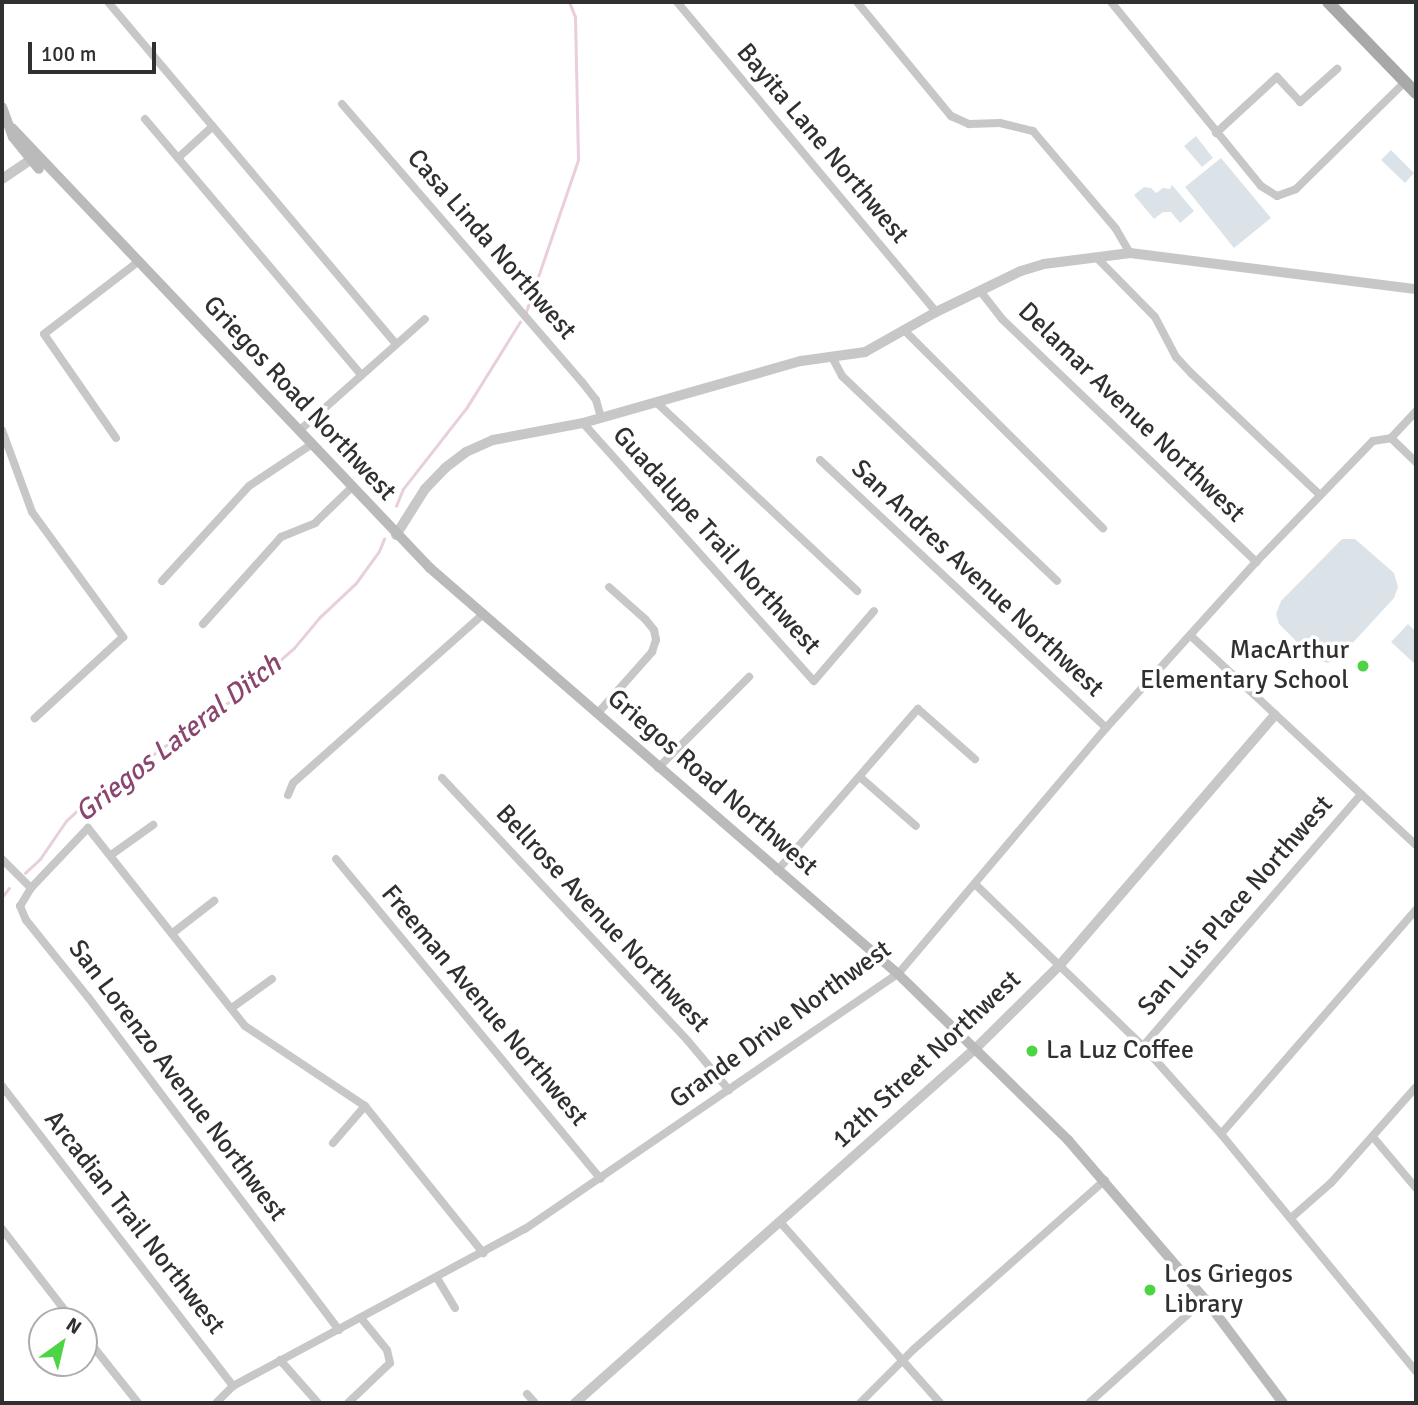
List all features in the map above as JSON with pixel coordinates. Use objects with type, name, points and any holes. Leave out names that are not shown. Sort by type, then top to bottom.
[{"type":"main road","points":[[1328,2],[1416,93]]},
{"type":"main road","name":"Griegos Road Northwest","points":[[2,107],[12,128],[13,137],[33,159],[92,214],[300,430],[396,536],[482,615],[898,974],[976,1048],[1105,1180],[1205,1299],[1283,1403]]},
{"type":"street","points":[[108,2],[396,344]]},
{"type":"street","name":"Bayita Lane Northwest","points":[[677,2],[936,312]]},
{"type":"street","points":[[857,2],[951,116],[969,124],[1000,123],[1033,131],[1116,229],[1129,253]]},
{"type":"street","points":[[1111,2],[1261,186],[1278,196],[1287,194],[1405,82]]},
{"type":"street","points":[[1216,133],[1276,77],[1300,102],[1337,69]]},
{"type":"street","name":"Casa Linda Northwest","points":[[342,104],[582,382],[596,400],[601,418]]},
{"type":"street","points":[[145,119],[360,373]]},
{"type":"street","points":[[178,158],[213,127]]},
{"type":"street","points":[[2,178],[33,159]]},
{"type":"street","name":"Guadalupe Trail Northwest","points":[[396,536],[425,489],[466,452],[493,440],[583,424],[769,369],[865,352],[936,312],[1021,271],[1044,264],[1129,253],[1416,289]]},
{"type":"street","points":[[1096,257],[1147,307],[1176,357],[1192,374],[1320,495]]},
{"type":"street","points":[[116,438],[44,334],[138,262]]},
{"type":"street","name":"Delamar Avenue Northwest","points":[[981,292],[1002,318],[1256,562]]},
{"type":"street","points":[[300,430],[360,373],[425,319]]},
{"type":"street","points":[[904,330],[1103,528]]},
{"type":"street","points":[[832,357],[842,376],[1057,581]]},
{"type":"street","points":[[656,402],[857,591]]},
{"type":"street","name":"Grande Drive Northwest","points":[[216,1403],[233,1386],[483,1253],[601,1179],[898,974],[1106,729],[1256,562],[1373,441],[1391,438],[1416,411]]},
{"type":"street","name":"Guadalupe Trail Northwest","points":[[583,424],[814,681],[874,611]]},
{"type":"street","points":[[2,430],[32,512],[123,637],[35,718]]},
{"type":"street","points":[[1391,438],[1416,462]]},
{"type":"street","points":[[162,581],[249,486],[312,444]]},
{"type":"street","name":"San Andres Avenue Northwest","points":[[820,460],[1106,729]]},
{"type":"street","points":[[203,624],[281,537],[315,523],[352,487]]},
{"type":"street","points":[[597,714],[652,652],[656,640],[654,630],[609,587]]},
{"type":"street","points":[[288,795],[293,783],[482,615]]},
{"type":"street","points":[[1191,636],[1416,845]]},
{"type":"street","points":[[658,768],[749,677]]},
{"type":"street","points":[[777,871],[918,709],[975,759]]},
{"type":"street","name":"12th Street Northwest","points":[[575,1403],[976,1048],[1059,966],[1275,715]]},
{"type":"street","name":"Bellrose Avenue Northwest","points":[[442,778],[688,1041],[729,1090]]},
{"type":"street","points":[[860,778],[916,826]]},
{"type":"street","name":"San Luis Place Northwest","points":[[1143,1046],[1362,794]]},
{"type":"street","points":[[111,855],[153,825]]},
{"type":"street","points":[[2,859],[31,888],[88,828],[174,932],[245,1026],[365,1106],[483,1253]]},
{"type":"street","name":"Freeman Avenue Northwest","points":[[336,859],[601,1179]]},
{"type":"street","points":[[975,884],[1143,1046],[1221,1134],[1416,1371]]},
{"type":"street","name":"San Lorenzo Avenue Northwest","points":[[31,888],[20,906],[26,920],[88,997],[339,1330]]},
{"type":"street","points":[[174,932],[214,901]]},
{"type":"street","points":[[1221,1134],[1416,910]]},
{"type":"street","points":[[233,1007],[272,979]]},
{"type":"street","name":"Arcadian Trail Northwest","points":[[2,1086],[233,1386]]},
{"type":"street","points":[[1291,1218],[1331,1183],[1416,1087]]},
{"type":"street","points":[[333,1143],[365,1106]]},
{"type":"street","points":[[1373,1137],[1416,1188]]},
{"type":"street","points":[[859,1403],[903,1363],[914,1349],[1105,1180]]},
{"type":"street","points":[[780,1222],[940,1403]]},
{"type":"street","points":[[2,1229],[62,1307]]},
{"type":"street","points":[[437,1278],[454,1308]]},
{"type":"street","points":[[1089,1403],[1205,1299]]},
{"type":"street","points":[[348,1403],[390,1363],[387,1350],[360,1318]]},
{"type":"street","points":[[98,1353],[138,1403]]},
{"type":"street","points":[[280,1360],[318,1403]]},
{"type":"street","points":[[527,1394],[535,1403]]},
{"type":"shaded area","points":[[1196,136],[1213,158],[1202,167],[1184,146]]},
{"type":"shaded area","points":[[1391,150],[1414,173],[1405,183],[1381,160]]},
{"type":"shaded area","points":[[1221,158],[1271,218],[1234,248],[1185,187]]},
{"type":"shaded area","points":[[1172,185],[1194,211],[1180,223],[1171,212],[1163,212],[1154,219],[1134,195],[1144,187],[1151,188],[1156,193],[1163,188],[1170,189]]},
{"type":"shaded area","points":[[1342,539],[1355,539],[1394,573],[1398,587],[1394,598],[1338,659],[1327,663],[1313,658],[1279,624],[1276,614],[1281,601]]},
{"type":"shaded area","points":[[1408,624],[1416,632],[1415,664],[1391,642]]},
{"type":"waterway","name":"Griegos Lateral Ditch","points":[[526,312],[578,160],[575,17],[569,2]]},
{"type":"waterway","name":"Griegos Lateral Ditch","points":[[396,506],[403,489],[467,407],[520,322]]},
{"type":"waterway","name":"Griegos Lateral Ditch","points":[[25,873],[40,859],[66,821],[82,806],[209,714],[239,696],[294,648],[319,618],[356,583],[379,551],[384,539]]},
{"type":"waterway","name":"Griegos Lateral Ditch","points":[[2,897],[9,888]]},
{"type":"place","name":"MacArthur Elementary School","points":[[1363,666]]},
{"type":"place","name":"La Luz Coffee","points":[[1032,1051]]},
{"type":"place","name":"Los Griegos Library","points":[[1150,1290]]}]
